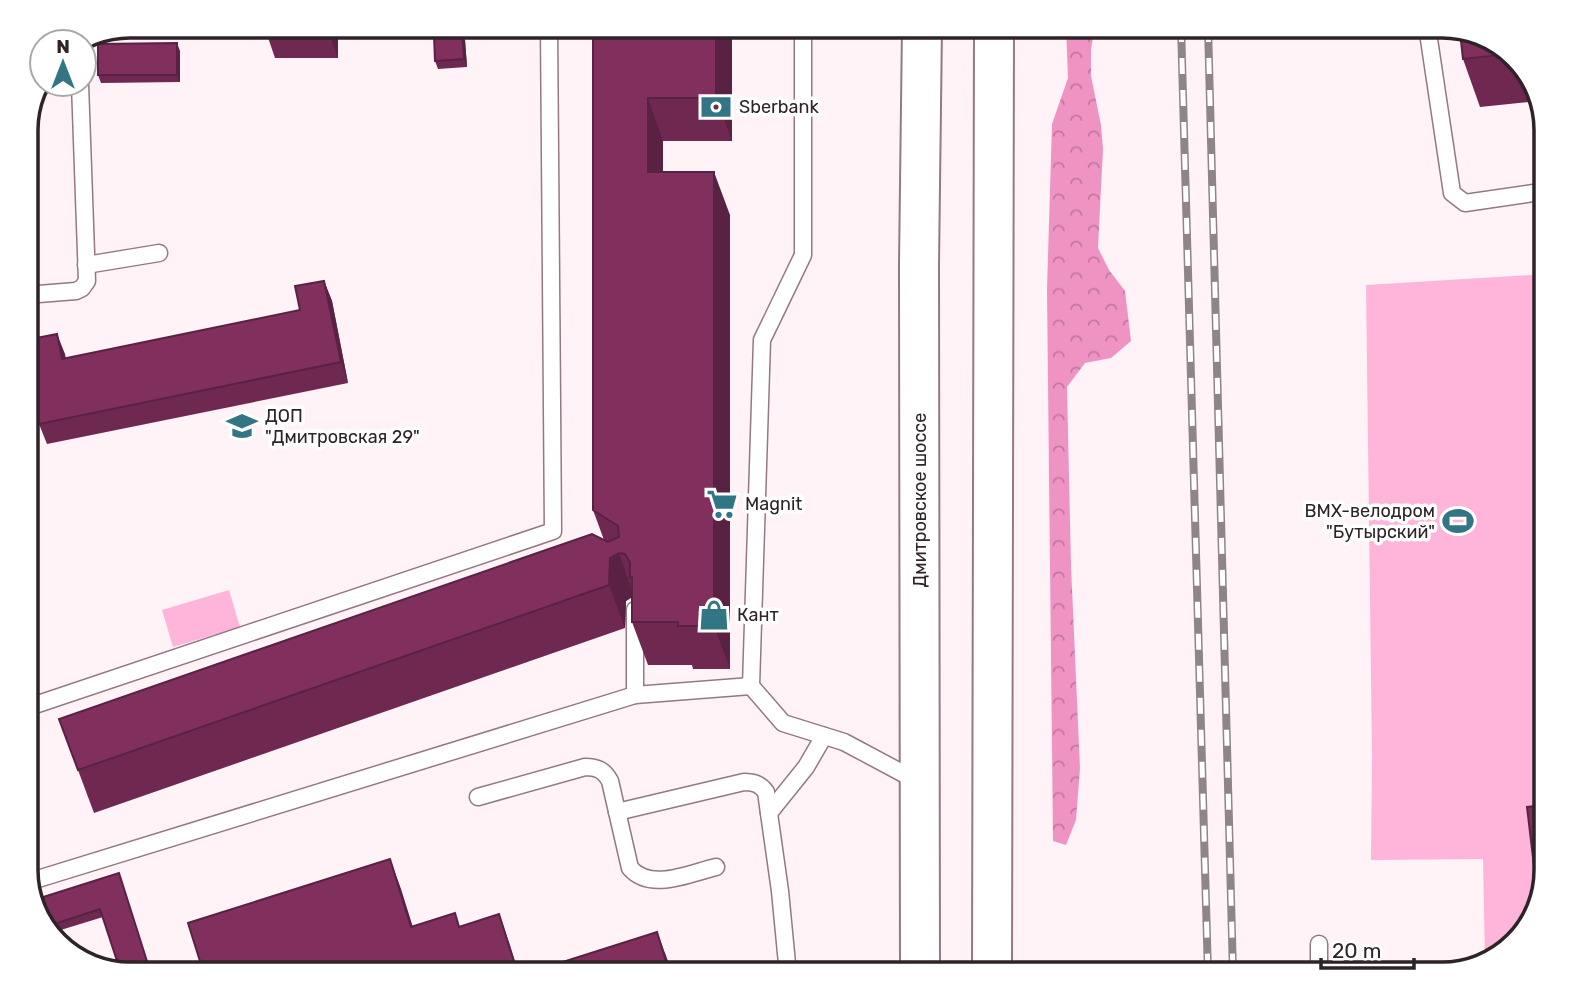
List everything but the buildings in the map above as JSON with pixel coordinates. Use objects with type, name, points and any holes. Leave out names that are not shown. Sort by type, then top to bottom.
[{"type":"main road","name":"Дмитровское шоссе","points":[[920,962],[919,265],[922,38]]},
{"type":"main road","points":[[992,962],[994,38]]},
{"type":"lane","points":[[39,704],[558,534],[549,38]]},
{"type":"lane","points":[[803,38],[803,256],[762,340],[751,685],[783,723],[844,742],[921,783]]},
{"type":"lane","points":[[1429,38],[1452,193],[1465,203],[1534,193]]},
{"type":"lane","points":[[39,294],[76,291],[87,281],[80,98]]},
{"type":"lane","points":[[86,265],[159,253]]},
{"type":"lane","points":[[635,606],[635,695]]},
{"type":"lane","points":[[39,878],[635,695],[751,685]]},
{"type":"lane","points":[[769,813],[806,767],[824,737]]},
{"type":"lane","points":[[478,797],[585,767],[594,767],[606,775],[631,868],[642,878],[658,880],[716,867]]},
{"type":"lane","points":[[617,812],[752,782],[758,784],[766,792],[787,962]]},
{"type":"lane","points":[[1319,944],[1319,962]]},
{"type":"green space","points":[[1066,38],[1093,38],[1091,76],[1103,149],[1098,248],[1109,270],[1125,291],[1131,341],[1111,358],[1085,363],[1067,387],[1071,566],[1080,768],[1076,820],[1066,845],[1053,841],[1047,289],[1052,124],[1068,78]]},
{"type":"shaded area","name":"BMX-велодром \"Бутырский\"","points":[[1534,275],[1533,887],[1525,910],[1512,930],[1485,951],[1483,859],[1371,860],[1366,285]]},
{"type":"shaded area","points":[[229,590],[240,627],[173,647],[162,610]]},
{"type":"railway","points":[[1181,38],[1208,962]]},
{"type":"railway","points":[[1208,38],[1233,962]]},
{"type":"place","name":"Sberbank","points":[[716,107]]},
{"type":"place","name":"ДОП \"Дмитровская 29\"","points":[[242,426]]},
{"type":"place","name":"Magnit","points":[[722,504]]},
{"type":"place","name":"BMX-велодром \"Бутырский\"","points":[[1458,521]]},
{"type":"place","name":"Кант","points":[[714,615]]}]
